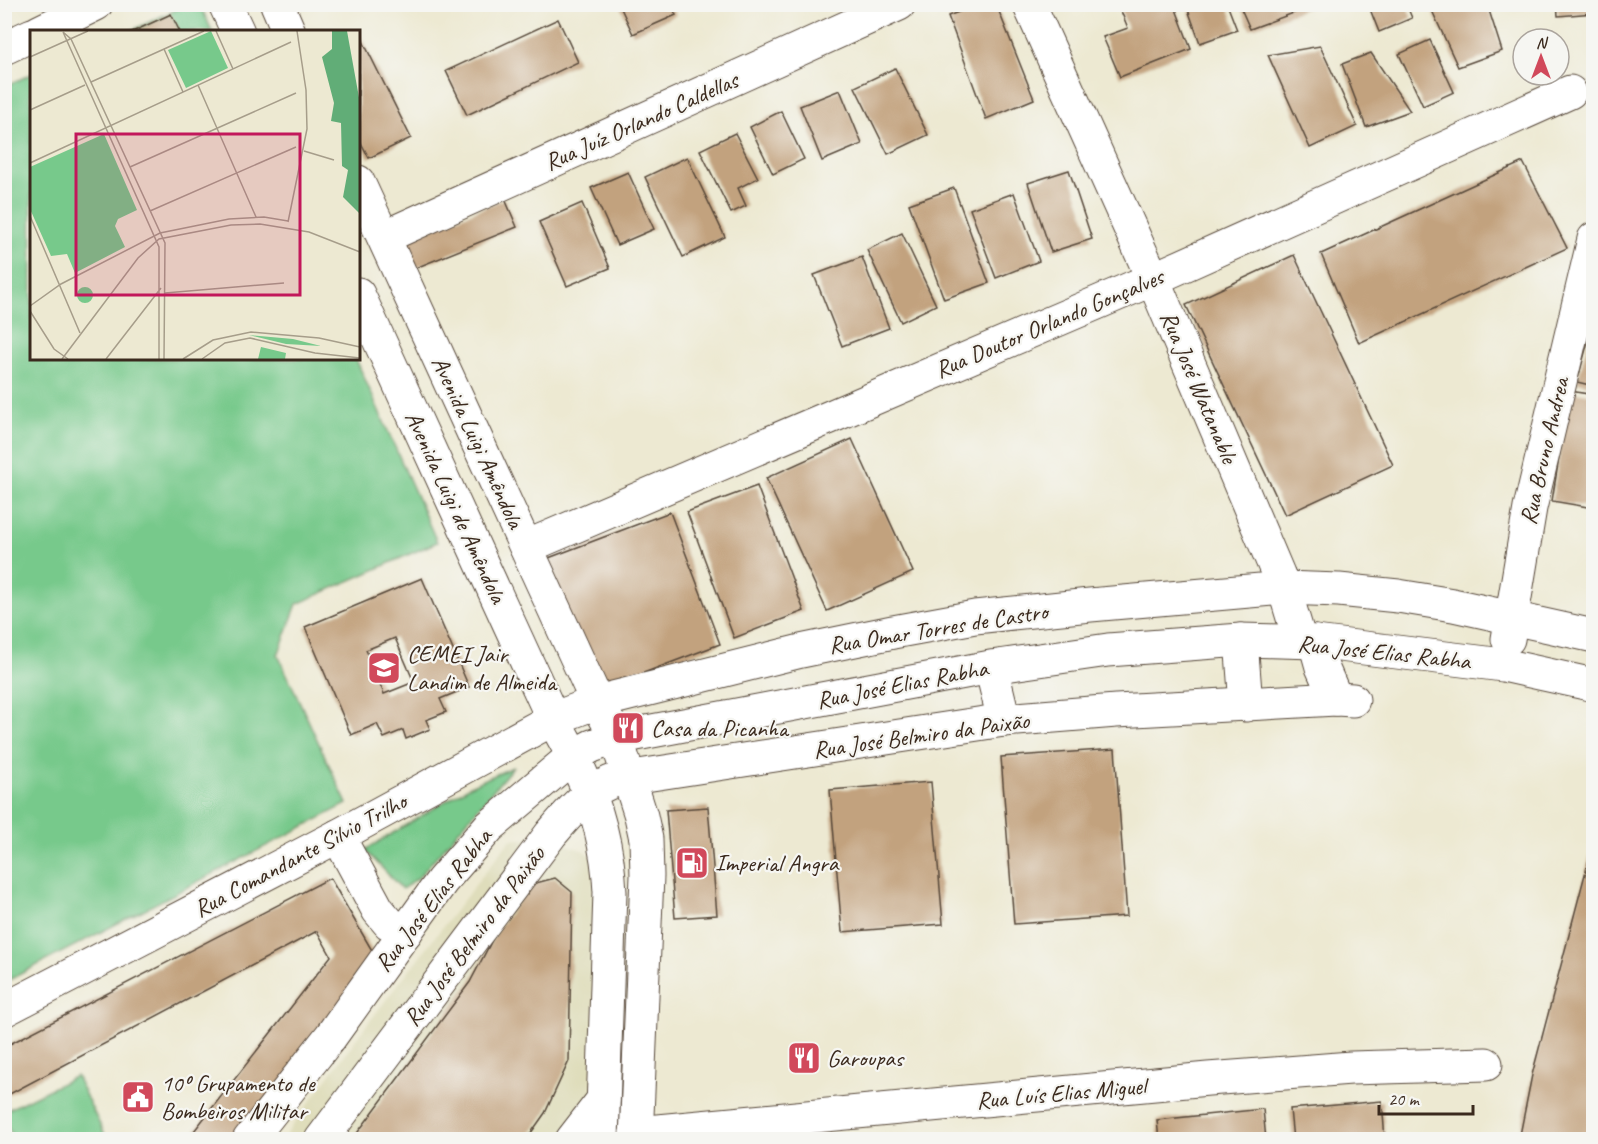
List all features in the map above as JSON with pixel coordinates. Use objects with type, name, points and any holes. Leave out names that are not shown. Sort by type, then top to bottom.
[{"type":"street","points":[[43,30],[96,4]]},
{"type":"street","points":[[225,4],[237,30]]},
{"type":"street","points":[[277,4],[288,30]]},
{"type":"street","name":"Rua Juíz Orlando Caldellas","points":[[384,237],[899,4]]},
{"type":"street","name":"Rua José Watanable","points":[[1029,4],[1153,279],[1308,641],[1322,667],[1344,699]]},
{"type":"street","points":[[4,48],[30,36]]},
{"type":"street","name":"Rua Doutor Orlando Gonçalves","points":[[526,547],[1153,279],[1570,92]]},
{"type":"street","name":"Avenida Luigi Amêndola","points":[[360,186],[615,738],[632,783],[646,839],[647,876],[636,1136]]},
{"type":"street","name":"Rua Bruno Andrea","points":[[1503,665],[1530,508],[1593,239]]},
{"type":"street","name":"Avenida Luigi de Amêndola","points":[[360,298],[553,719],[573,756],[592,803],[607,855],[610,892],[602,1140]]},
{"type":"street","name":"Rua Omar Torres de Castro","points":[[597,702],[801,651],[975,617],[1284,588],[1339,590],[1398,596],[1453,605],[1593,636]]},
{"type":"street","points":[[1241,640],[1246,705]]},
{"type":"street","name":"Rua José Elias Rabha","points":[[249,1140],[331,1036],[442,881],[489,827],[573,756],[615,738],[991,667],[1108,650],[1241,640],[1308,641],[1503,665],[1593,685]]},
{"type":"street","points":[[991,667],[1004,720]]},
{"type":"street","points":[[825,699],[834,747]]},
{"type":"street","name":"Rua José Belmiro da Paixão","points":[[321,1140],[551,834],[572,809],[592,803],[598,787],[609,782],[632,783],[1004,720],[1116,711],[1344,699]]},
{"type":"street","name":"Rua Comandante Silvio Trilho","points":[[4,1010],[338,836],[553,719],[597,702]]},
{"type":"street","points":[[338,836],[367,916],[390,923],[406,932]]},
{"type":"street","name":"Rua Luís Elias Miguel","points":[[636,1136],[1208,1079],[1351,1068],[1486,1064]]},
{"type":"street","points":[[572,1140],[603,1100]]},
{"type":"shaded area","points":[[511,839],[554,840],[584,851],[609,870],[602,1139],[282,1140],[368,1023]]},
{"type":"green space","points":[[188,4],[200,5],[212,30],[132,30]]},
{"type":"green space","points":[[30,74],[30,360],[356,360],[437,542],[297,604],[278,655],[347,804],[5,982],[4,87]]},
{"type":"green space","points":[[513,767],[418,878],[402,889],[365,850],[472,785]]},
{"type":"green space","points":[[76,1076],[107,1139],[14,1139],[5,1121],[5,1111]]},
{"type":"building","points":[[619,4],[671,4],[676,15],[633,34]]},
{"type":"building","points":[[980,4],[996,4],[1034,99],[986,119],[948,16]]},
{"type":"building","points":[[1118,4],[1174,4],[1191,49],[1120,77],[1103,37],[1128,28]]},
{"type":"building","points":[[1186,4],[1227,4],[1237,30],[1200,43]]},
{"type":"building","points":[[1239,4],[1309,4],[1310,7],[1250,29]]},
{"type":"building","points":[[1368,4],[1406,4],[1412,18],[1379,32]]},
{"type":"building","points":[[1429,4],[1487,4],[1502,51],[1458,67]]},
{"type":"building","points":[[1557,4],[1594,4],[1594,13],[1558,16]]},
{"type":"building","points":[[171,14],[179,30],[136,30]]},
{"type":"building","points":[[558,19],[578,62],[467,115],[446,71]]},
{"type":"building","points":[[360,35],[411,138],[369,158],[360,141]]},
{"type":"building","points":[[1430,40],[1454,92],[1423,106],[1399,54]]},
{"type":"building","points":[[1320,46],[1357,126],[1310,148],[1268,55]]},
{"type":"building","points":[[1371,53],[1410,111],[1366,127],[1342,64]]},
{"type":"building","points":[[895,68],[928,135],[888,154],[855,87]]},
{"type":"building","points":[[840,90],[862,144],[822,161],[800,106]]},
{"type":"building","points":[[781,111],[804,159],[773,174],[750,127]]},
{"type":"building","points":[[735,133],[758,178],[738,188],[746,206],[731,213],[700,150]]},
{"type":"building","points":[[687,157],[725,237],[683,257],[645,177]]},
{"type":"building","points":[[1523,162],[1567,248],[1359,343],[1321,254]]},
{"type":"building","points":[[1069,170],[1092,239],[1051,252],[1028,183]]},
{"type":"building","points":[[628,172],[654,229],[617,245],[591,188]]},
{"type":"building","points":[[954,188],[989,283],[944,299],[909,204]]},
{"type":"building","points":[[1014,193],[1039,261],[996,278],[970,209]]},
{"type":"building","points":[[505,199],[517,227],[408,271],[397,243]]},
{"type":"building","points":[[582,203],[610,268],[567,286],[539,222]]},
{"type":"building","points":[[902,233],[936,305],[901,322],[867,250]]},
{"type":"building","points":[[1294,255],[1393,465],[1285,515],[1186,305]]},
{"type":"building","points":[[862,257],[889,328],[842,346],[814,275]]},
{"type":"building","points":[[1594,323],[1594,386],[1577,382]]},
{"type":"building","points":[[1570,391],[1594,395],[1594,508],[1552,501]]},
{"type":"building","points":[[852,439],[913,572],[827,611],[766,478]]},
{"type":"building","points":[[757,486],[804,611],[734,638],[687,512]]},
{"type":"building","points":[[670,512],[720,644],[596,691],[546,559]]},
{"type":"building","points":[[422,578],[469,687],[440,699],[446,712],[426,720],[430,729],[406,739],[403,730],[384,738],[377,724],[351,735],[305,627]],"holes":[[[395,638],[414,682],[384,694],[366,650]]]},
{"type":"building","points":[[1115,749],[1127,916],[1014,924],[1001,757]]},
{"type":"building","points":[[931,782],[943,924],[842,932],[830,790]]},
{"type":"building","name":"Imperial Angra","points":[[708,807],[717,915],[675,918],[666,810]]},
{"type":"building","points":[[1593,844],[1594,1140],[1519,1140],[1532,1075]]},
{"type":"building","points":[[330,878],[381,966],[246,1140],[187,1140],[331,956],[317,931],[4,1097],[4,1047]]},
{"type":"building","points":[[555,878],[572,892],[569,1061],[545,1113],[526,1140],[352,1140],[470,982],[498,929],[532,884]]},
{"type":"building","points":[[1382,1101],[1385,1140],[1293,1140],[1290,1109]]},
{"type":"building","points":[[1263,1109],[1266,1140],[1159,1140],[1157,1120]]},
{"type":"place","name":"CEMEI Jair Landim de Almeida","points":[[384,668]]},
{"type":"place","name":"Casa da Picanha","points":[[628,728]]},
{"type":"place","name":"Imperial Angra","points":[[692,863]]},
{"type":"place","name":"Garoupas","points":[[804,1058]]},
{"type":"place","name":"10º Grupamento de Bombeiros Militar","points":[[138,1097]]}]
